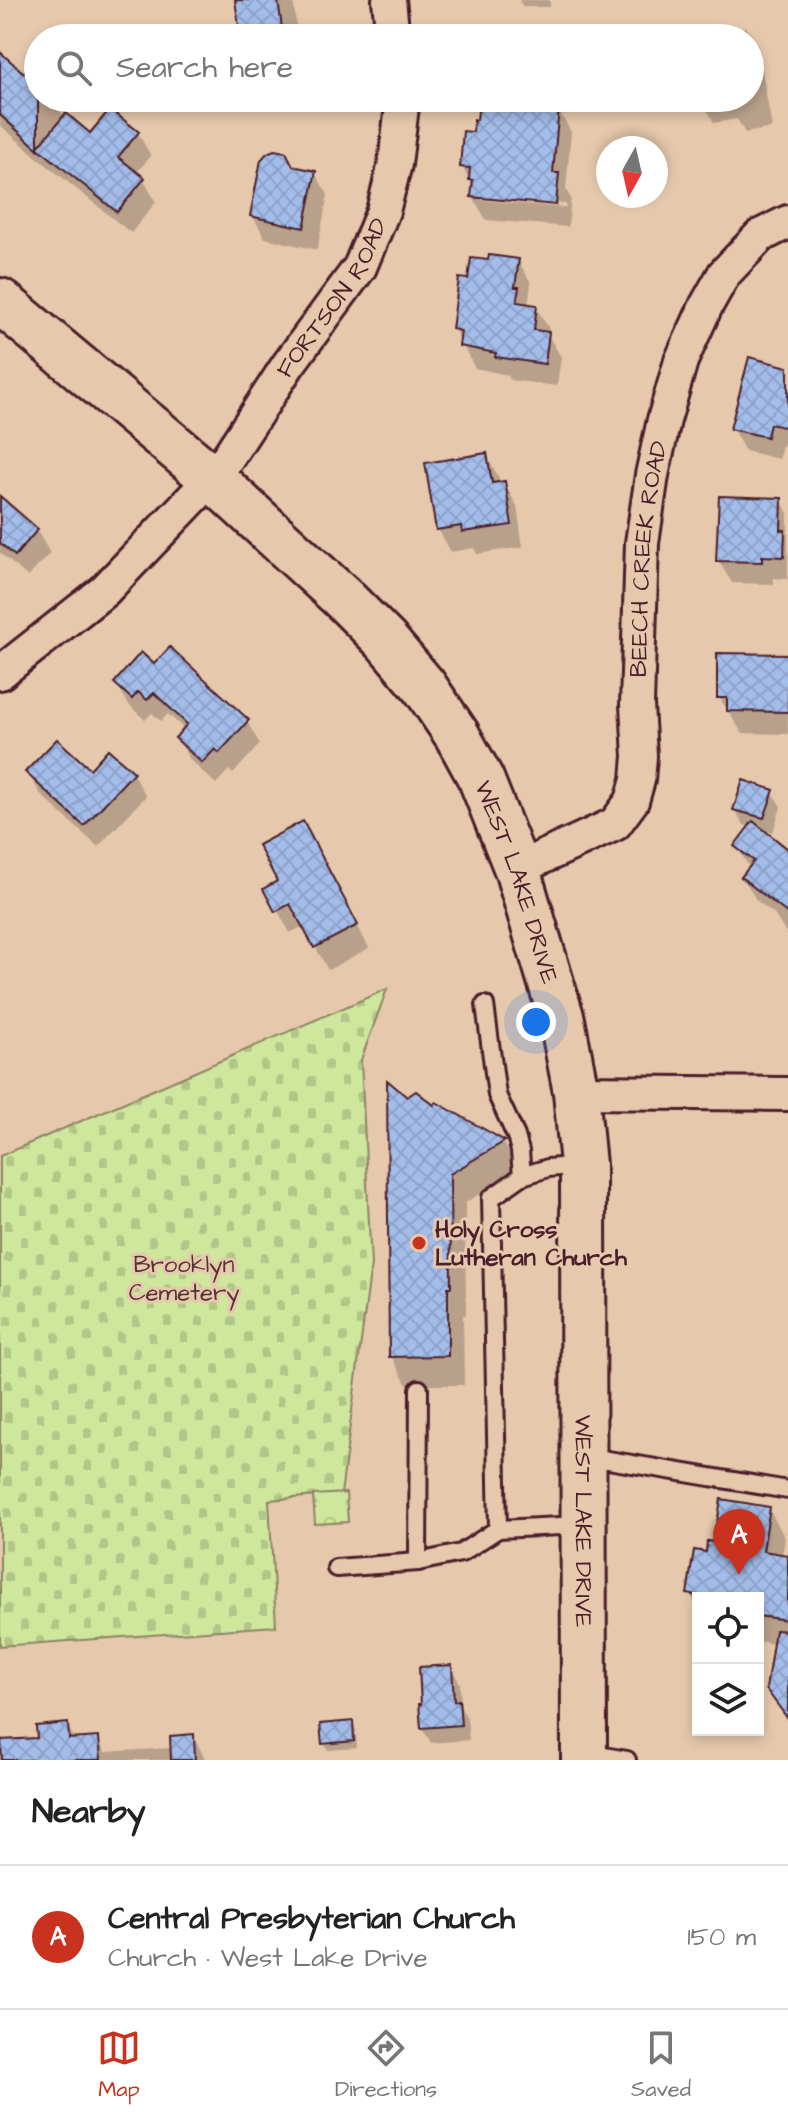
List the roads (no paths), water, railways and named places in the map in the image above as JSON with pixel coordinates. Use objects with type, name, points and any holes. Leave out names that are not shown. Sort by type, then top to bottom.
[{"type":"main road","name":"WEST LAKE DRIVE","points":[[0,301],[212,478],[346,601],[386,641],[424,686],[457,735],[481,779],[517,869],[562,1020],[576,1092],[583,1165],[584,1756]]},
{"type":"street","points":[[389,0],[392,24]]},
{"type":"street","name":"FORTSON ROAD","points":[[0,672],[104,591],[212,478],[288,365],[360,267],[383,211],[395,164],[401,112]]},
{"type":"street","name":"BEECH CREEK ROAD","points":[[517,869],[615,824],[632,801],[640,756],[637,705],[642,543],[664,420],[681,361],[724,274],[760,236],[788,222]]},
{"type":"street","points":[[576,1092],[788,1094]]},
{"type":"lane","points":[[485,1005],[497,1095],[516,1136],[522,1176]]},
{"type":"lane","points":[[498,1529],[491,1198],[522,1176],[548,1168],[583,1165]]},
{"type":"lane","points":[[418,1562],[419,1389]]},
{"type":"lane","points":[[584,1456],[788,1490]]},
{"type":"lane","points":[[336,1568],[418,1562],[461,1553],[498,1529],[584,1525]]},
{"type":"lane","points":[[584,1756],[627,1760]]},
{"type":"place","name":"Holy Cross Lutheran Church","points":[[419,1243]]},
{"type":"place","name":"Central Presbyterian Church","points":[[739,1575]]},
{"type":"park label","name":"Brooklyn Cemetery","points":[[184,1278]]}]
